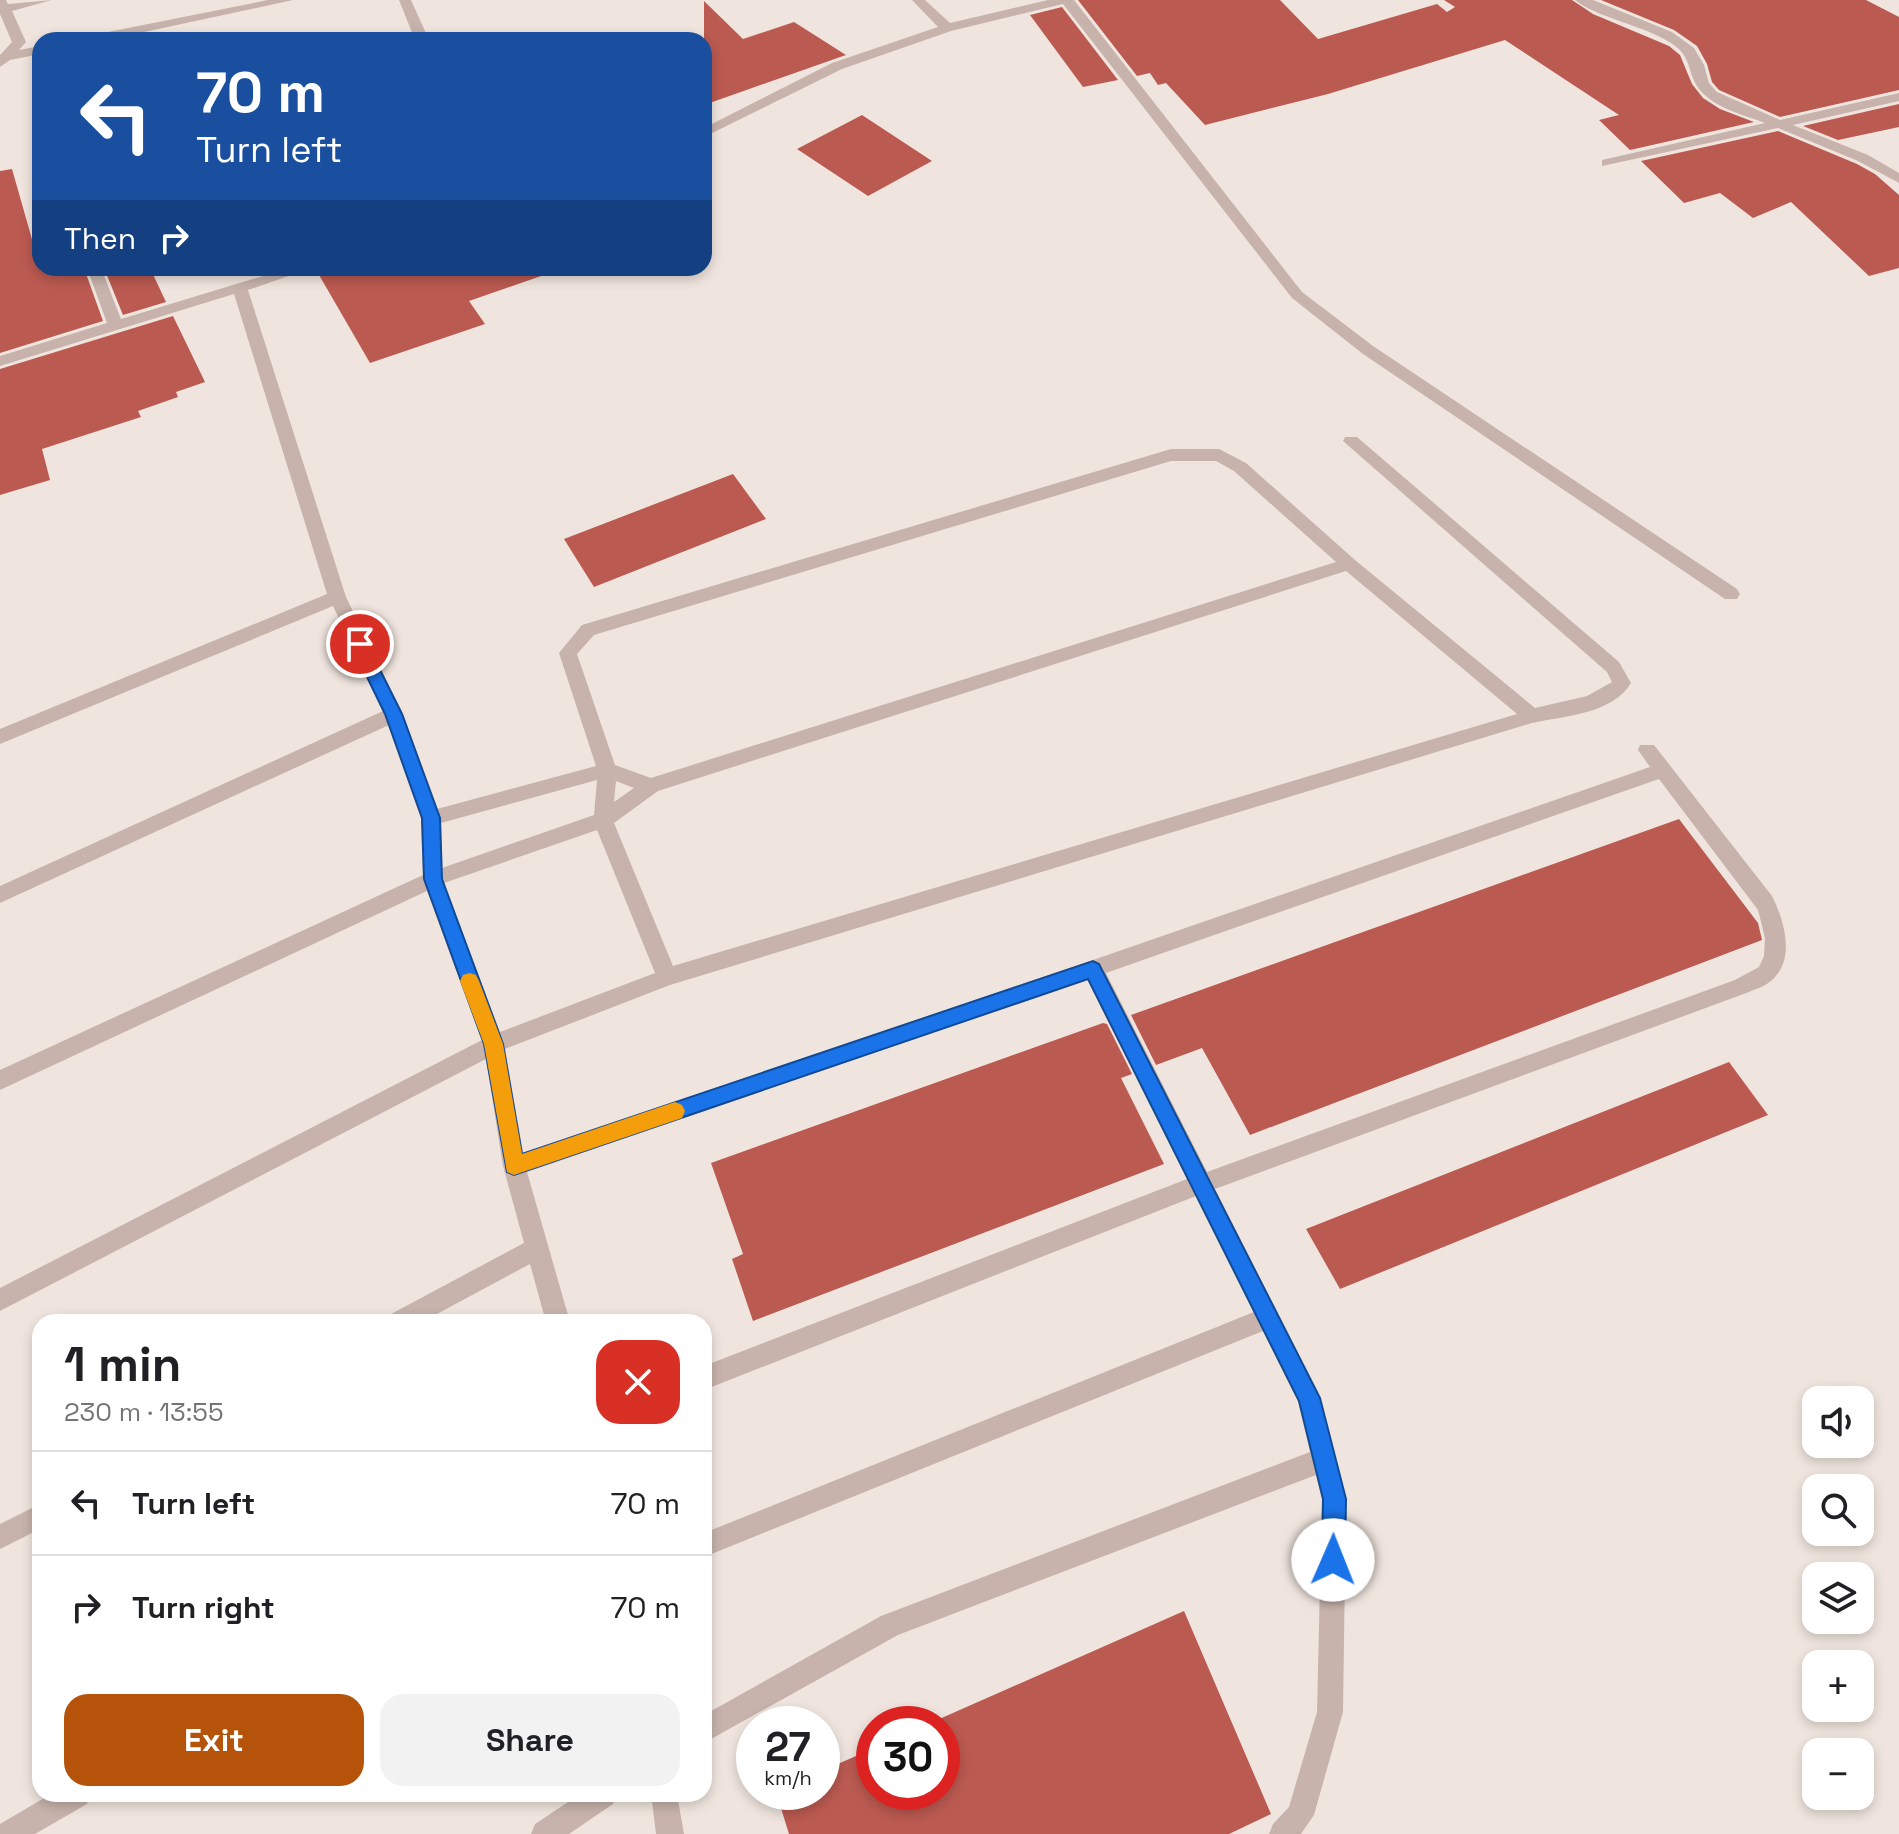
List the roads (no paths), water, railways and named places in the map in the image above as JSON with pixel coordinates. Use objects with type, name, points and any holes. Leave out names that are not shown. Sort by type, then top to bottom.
[{"type":"street","points":[[4,59],[19,42],[2,5],[46,0]]},
{"type":"street","points":[[128,32],[287,0]]},
{"type":"street","points":[[405,0],[419,32]]},
{"type":"street","points":[[918,0],[947,28]]},
{"type":"street","points":[[712,129],[837,66],[947,28],[1065,0],[1297,295],[1368,350],[1731,594]]},
{"type":"street","points":[[1581,0],[1674,39],[1692,55],[1704,90],[1736,108],[1863,158],[1899,179]]},
{"type":"street","points":[[4,59],[32,52]]},
{"type":"street","points":[[1607,163],[1899,97]]},
{"type":"street","points":[[97,276],[116,327]]},
{"type":"street","points":[[0,361],[279,276]]},
{"type":"street","points":[[240,288],[337,597],[394,714],[431,818],[433,879],[494,1044],[514,1166],[555,1314]]},
{"type":"street","points":[[0,1300],[494,1044],[667,977],[1532,716],[1604,697],[1617,690],[1622,683],[1621,676],[1351,441]]},
{"type":"street","points":[[667,977],[603,820],[607,770],[568,653],[588,630],[1171,455],[1219,455],[1240,467],[1349,564],[1532,716]]},
{"type":"street","points":[[0,1080],[433,879],[603,820],[651,786],[1349,564]]},
{"type":"street","points":[[0,737],[337,597]]},
{"type":"street","points":[[0,895],[394,714]]},
{"type":"street","points":[[712,1375],[1201,1184],[1742,986],[1766,973],[1775,951],[1774,925],[1765,902],[1647,750]]},
{"type":"street","points":[[431,818],[607,770],[651,786]]},
{"type":"street","points":[[514,1166],[1093,969],[1663,770]]},
{"type":"street","points":[[1093,969],[1309,1398],[1334,1499],[1330,1712],[1300,1815],[1283,1834]]},
{"type":"street","points":[[414,1314],[535,1249]]},
{"type":"street","points":[[712,1542],[1268,1318]]},
{"type":"street","points":[[712,1725],[890,1625],[1325,1459]]},
{"type":"street","points":[[0,1537],[32,1520]]},
{"type":"street","points":[[9,1834],[63,1802]]},
{"type":"street","points":[[545,1834],[591,1802]]},
{"type":"street","points":[[665,1802],[670,1834]]}]
